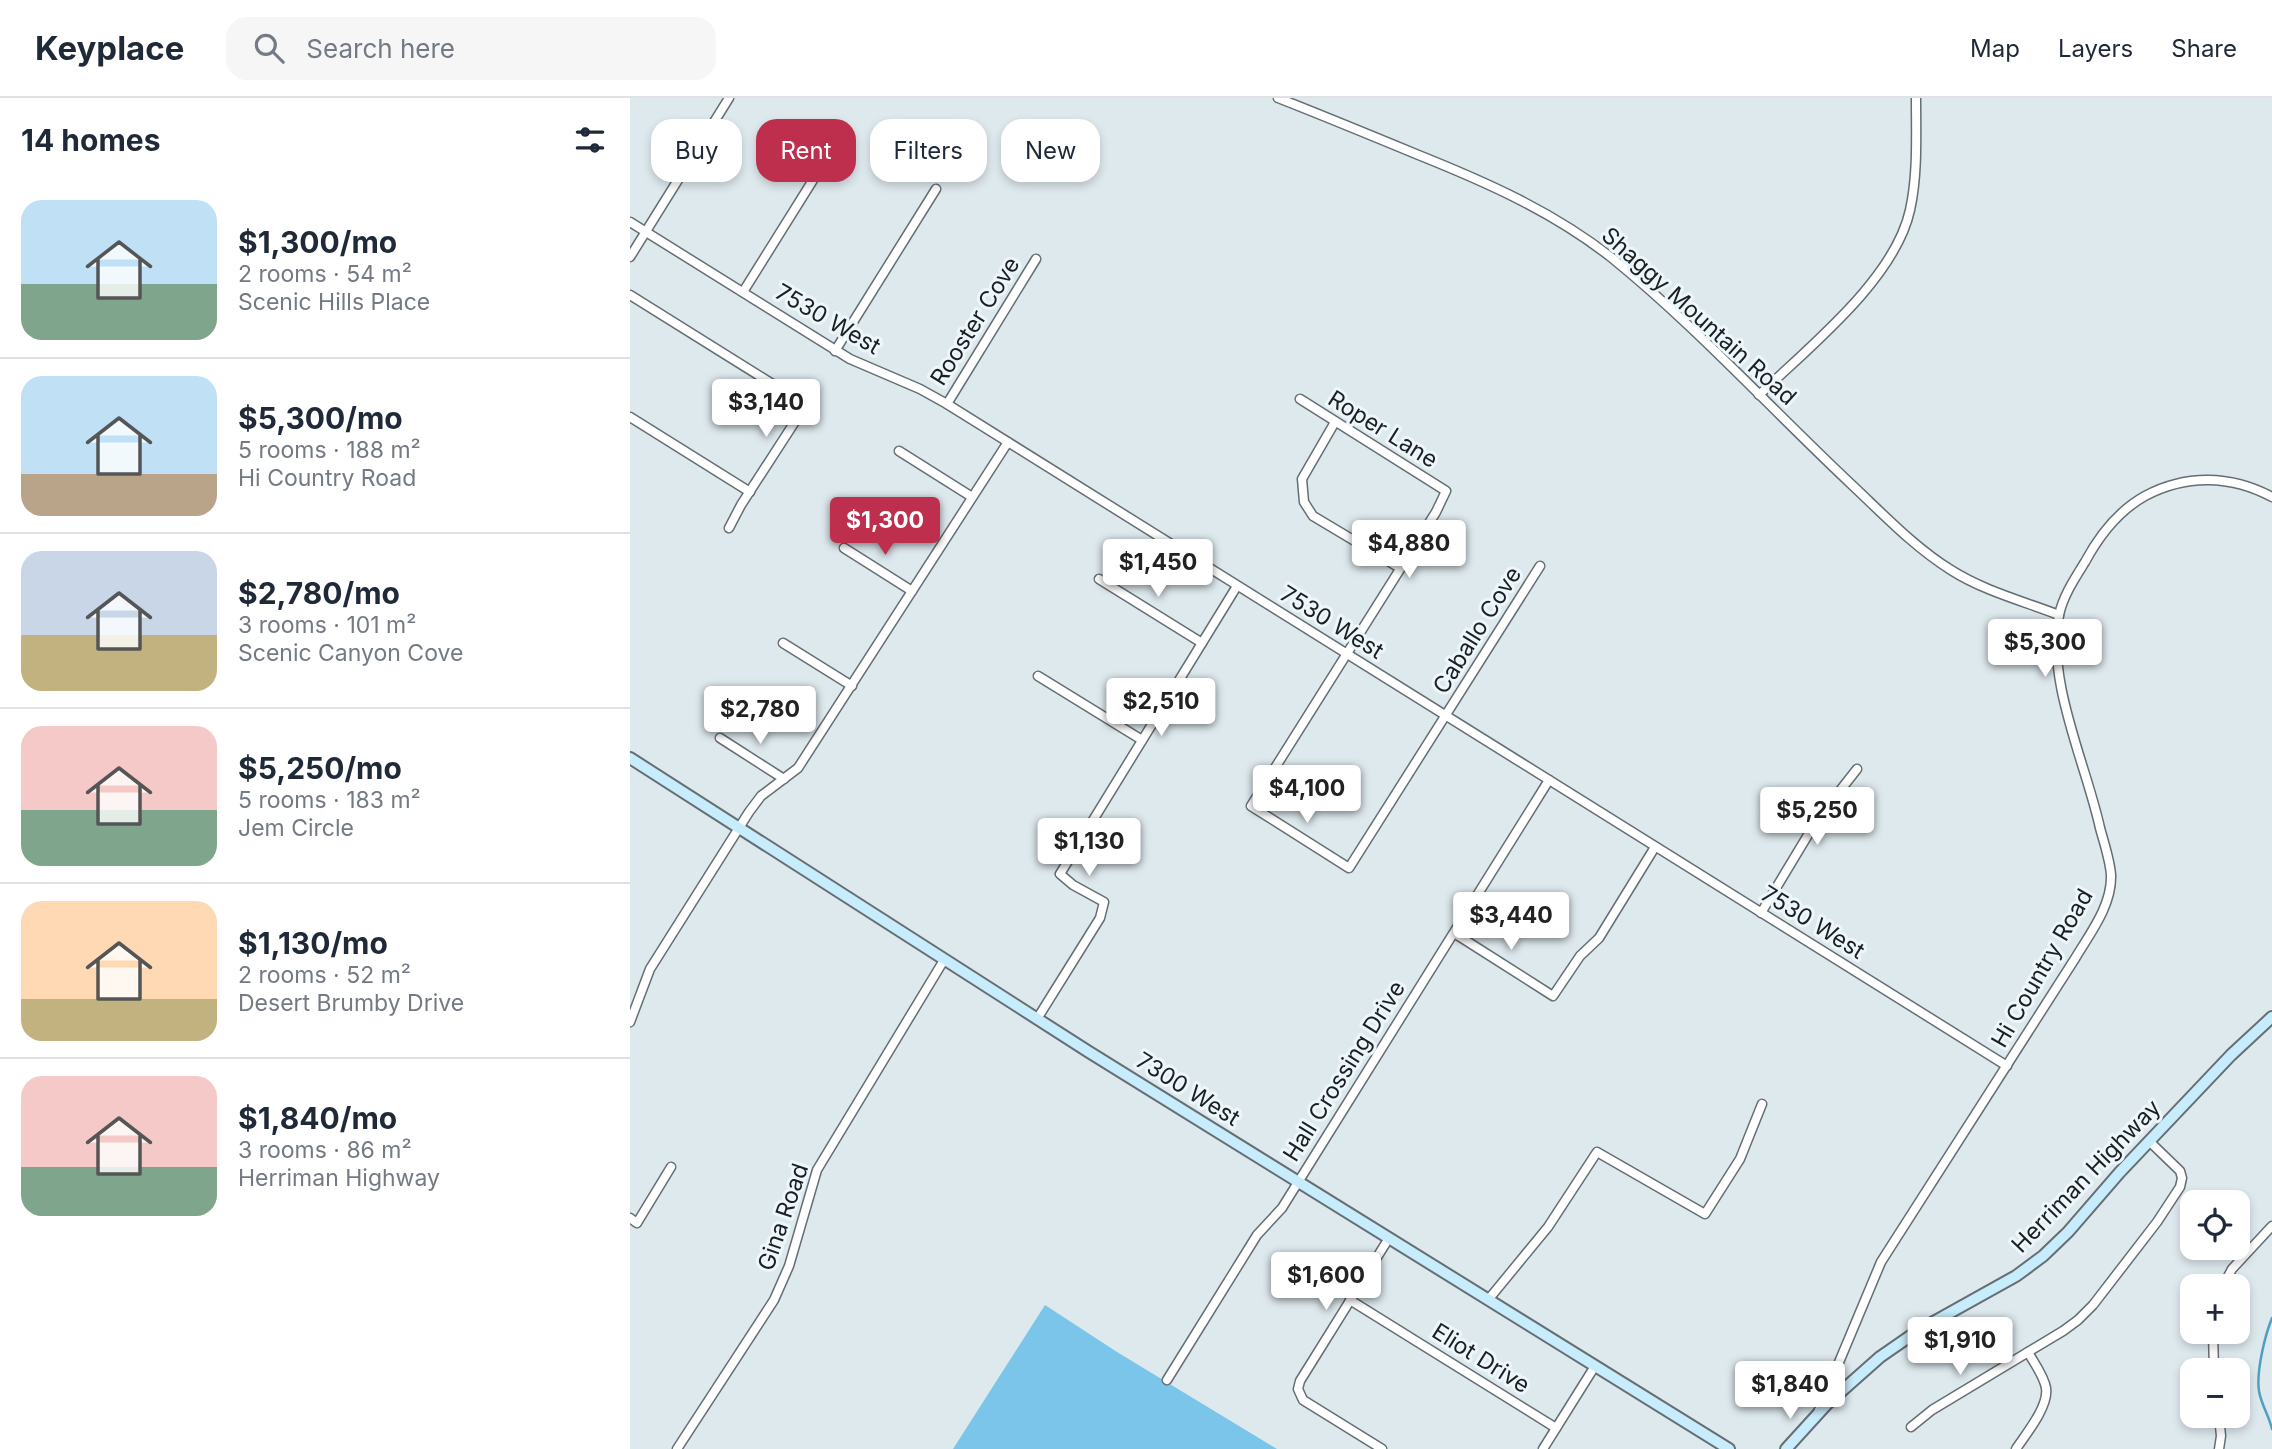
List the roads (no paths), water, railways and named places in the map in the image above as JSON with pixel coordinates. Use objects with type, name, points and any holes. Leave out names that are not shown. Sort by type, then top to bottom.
[{"type":"street","points":[[630,257],[729,98]]},
{"type":"street","name":"Shaggy Mountain Road","points":[[1278,98],[1477,178],[1561,222],[1623,268],[1675,314],[1878,510],[1937,560],[1968,580],[2059,615]]},
{"type":"street","points":[[1759,395],[1845,312],[1878,276],[1896,248],[1906,225],[1913,193],[1916,98]]},
{"type":"street","points":[[743,292],[812,182]]},
{"type":"street","points":[[835,351],[936,189]]},
{"type":"street","name":"7530 West","points":[[630,222],[835,351],[947,404],[2007,1066]]},
{"type":"street","name":"Rooster Cove","points":[[947,404],[1036,259]]},
{"type":"street","points":[[630,295],[808,405],[741,505],[729,528]]},
{"type":"street","name":"Roper Lane","points":[[1300,399],[1446,491],[1436,512],[1399,568]]},
{"type":"street","points":[[630,417],[750,492]]},
{"type":"street","points":[[1335,422],[1302,479],[1302,494],[1306,507],[1313,516],[1399,568],[1346,654]]},
{"type":"street","points":[[630,1022],[650,969],[740,827],[761,796],[798,768],[1008,442]]},
{"type":"street","points":[[899,451],[972,497]]},
{"type":"street","name":"Hi Country Road","points":[[1818,1413],[1881,1262],[2076,957],[2108,898],[2111,874],[2095,803],[2074,741],[2059,677],[2059,615],[2069,590],[2103,533],[2116,518],[2143,497],[2168,486],[2209,479],[2241,483],[2272,497]]},
{"type":"street","points":[[844,548],[912,591]]},
{"type":"street","name":"Caballo Cove","points":[[1346,654],[1251,806],[1349,869],[1540,566]]},
{"type":"street","points":[[1100,579],[1202,643]]},
{"type":"street","points":[[1037,1019],[1100,918],[1104,902],[1073,885],[1060,874],[1237,586]]},
{"type":"street","points":[[783,643],[852,687]]},
{"type":"street","points":[[1038,676],[1142,740]]},
{"type":"street","points":[[720,738],[784,779]]},
{"type":"street","name":"7300 West","points":[[630,758],[1297,1183],[1729,1449]]},
{"type":"street","points":[[1761,913],[1817,820],[1857,769]]},
{"type":"street","name":"Hall Crossing Drive","points":[[1167,1380],[1257,1235],[1278,1212],[1297,1183],[1549,780]]},
{"type":"street","points":[[1454,933],[1553,996],[1580,956],[1599,938],[1656,847]]},
{"type":"street","name":"Gina Road","points":[[677,1449],[774,1300],[789,1266],[817,1170],[944,960]]},
{"type":"street","name":"Herriman Highway","points":[[1786,1449],[1818,1413],[1856,1377],[1900,1343],[1934,1320],[2016,1276],[2043,1256],[2068,1232],[2149,1141],[2243,1043],[2272,1017]]},
{"type":"street","points":[[1488,1300],[1548,1227],[1597,1152],[1705,1214],[1740,1159],[1762,1104]]},
{"type":"street","points":[[1911,1427],[1931,1410],[2071,1326],[2086,1313],[2157,1222],[2180,1186],[2180,1171],[2149,1141]]},
{"type":"street","points":[[630,1218],[638,1223],[671,1167]]},
{"type":"street","points":[[2229,1274],[2272,1226]]},
{"type":"street","points":[[1382,1449],[1303,1400],[1298,1393],[1300,1381],[1389,1238]]},
{"type":"street","name":"Eliot Drive","points":[[1350,1300],[1556,1428]]},
{"type":"street","points":[[2017,1449],[2044,1405],[2047,1395],[2044,1381],[2028,1352]]},
{"type":"street","points":[[1543,1449],[1595,1366]]},
{"type":"street","points":[[2219,1449],[2220,1428]]},
{"type":"waterway","points":[[2272,1318],[2262,1354],[2258,1383],[2272,1429]]}]
